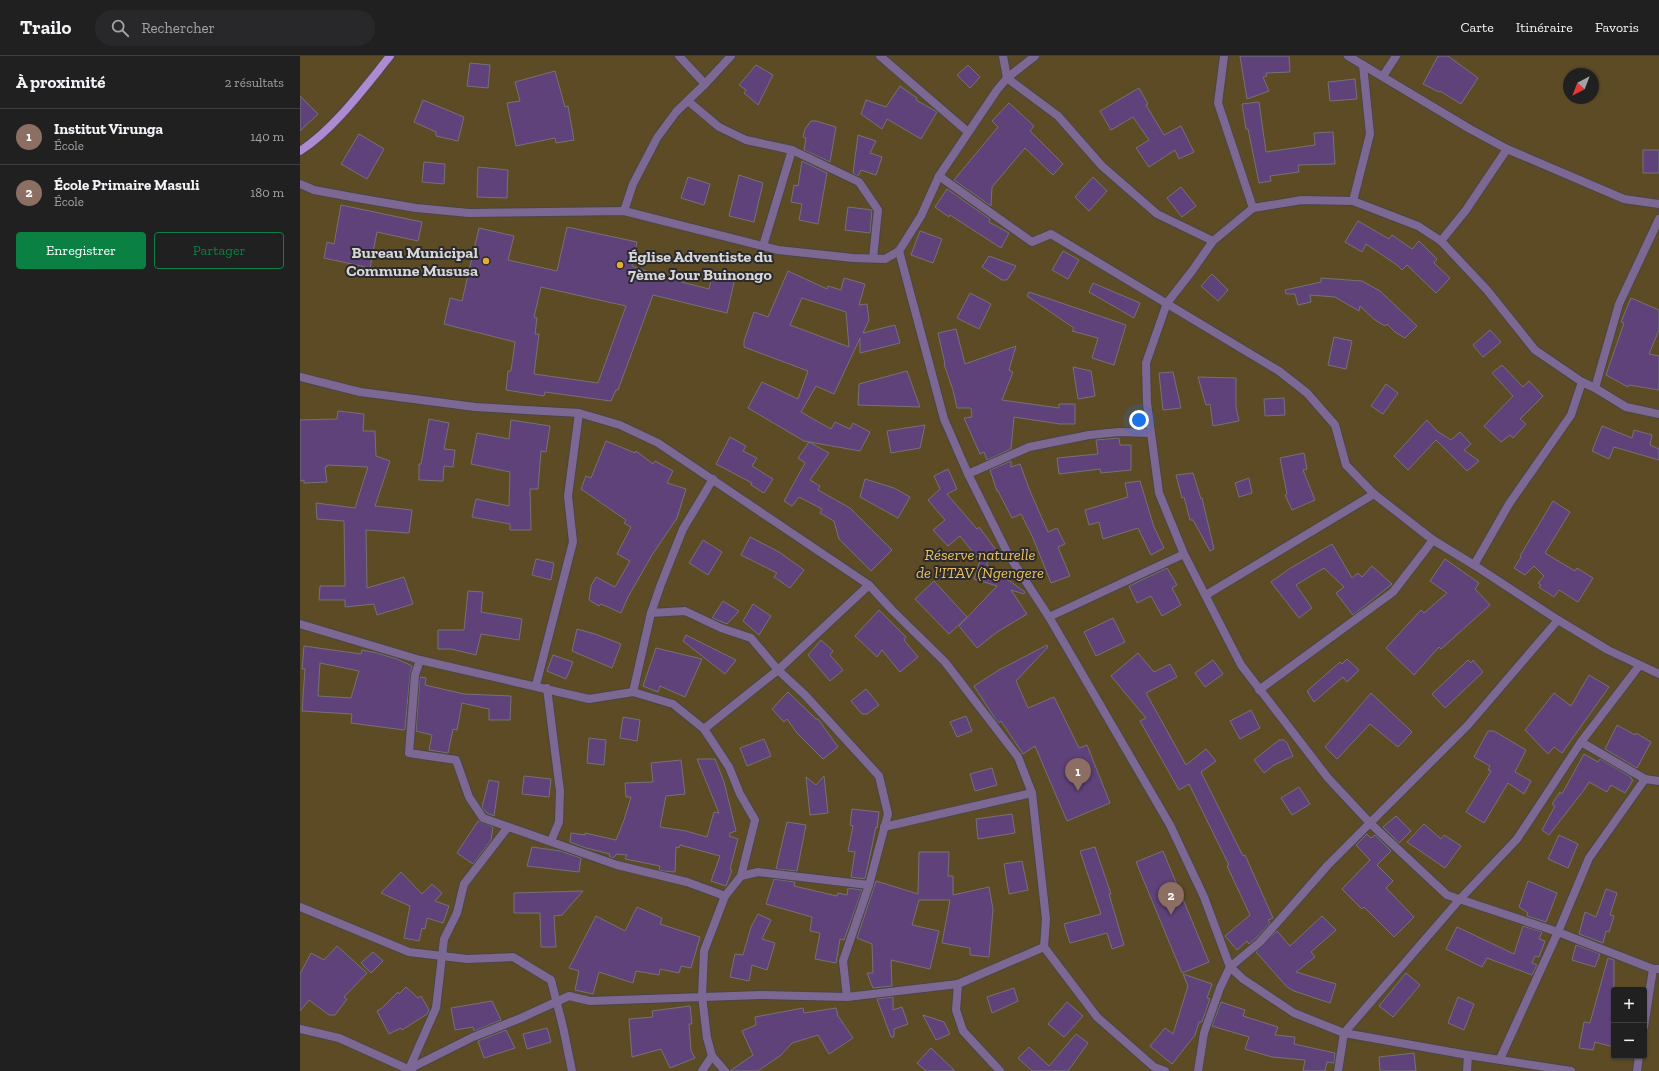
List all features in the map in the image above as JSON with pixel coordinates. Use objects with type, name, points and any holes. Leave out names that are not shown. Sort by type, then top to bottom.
[{"type":"street","points":[[300,151],[314,142],[359,94],[390,56]]},
{"type":"street","points":[[679,56],[705,84]]},
{"type":"street","points":[[624,211],[633,184],[657,138],[676,112],[731,56]]},
{"type":"street","points":[[880,56],[968,132]]},
{"type":"street","points":[[1003,56],[1006,78],[1058,116],[1102,166],[1157,214],[1213,241]]},
{"type":"street","points":[[300,184],[314,190],[356,198],[416,208],[469,213],[624,211],[778,250],[853,258],[885,259],[899,251],[921,216],[939,176],[1006,78],[1035,56]]},
{"type":"street","points":[[1224,56],[1218,103],[1253,208]]},
{"type":"street","points":[[1348,56],[1470,129],[1507,149],[1624,199],[1659,204]]},
{"type":"street","points":[[1383,76],[1396,56]]},
{"type":"street","points":[[1353,201],[1370,134],[1363,64]]},
{"type":"street","points":[[688,101],[719,127],[746,140],[792,150],[859,182],[878,210],[873,258]]},
{"type":"street","points":[[1441,241],[1466,210],[1507,149]]},
{"type":"street","points":[[763,246],[792,150]]},
{"type":"street","points":[[939,176],[1032,242],[1051,234],[1279,372],[1307,393],[1335,425],[1346,465],[1374,494],[1433,540],[1558,620],[1608,650],[1639,666],[1659,674]]},
{"type":"street","points":[[1645,1023],[1656,969],[1558,932],[1447,895],[1370,824],[1328,778],[1259,690],[1241,665],[1184,554],[1159,493],[1147,403],[1146,363],[1167,303],[1213,241],[1253,208],[1302,200],[1353,201],[1418,226],[1441,241],[1487,290],[1536,350],[1582,382],[1595,388],[1626,407],[1659,414]]},
{"type":"street","points":[[1595,388],[1619,304],[1659,219]]},
{"type":"street","points":[[899,251],[944,420],[968,474],[1008,554],[1049,617],[1170,825],[1204,897],[1230,968],[1242,979],[1294,1013],[1344,1033],[1468,1055],[1571,1071]]},
{"type":"street","points":[[300,377],[360,392],[475,407],[579,413],[620,425],[652,440],[869,585],[892,610],[946,662],[1018,756],[1032,793],[1046,919],[1044,946],[1097,1017],[1154,1067],[1165,1071]]},
{"type":"street","points":[[1474,565],[1509,504],[1571,415],[1582,382]]},
{"type":"street","points":[[536,686],[573,542],[568,496],[579,413]]},
{"type":"street","points":[[968,474],[1029,447],[1120,432],[1151,433]]},
{"type":"street","points":[[633,692],[651,613],[683,529],[712,479]]},
{"type":"street","points":[[1206,595],[1374,494]]},
{"type":"street","points":[[1259,690],[1393,592],[1433,540]]},
{"type":"street","points":[[1049,617],[1184,554]]},
{"type":"street","points":[[704,729],[778,670],[869,585]]},
{"type":"street","points":[[651,613],[685,610],[721,628],[751,638],[778,670],[805,694],[879,776],[888,814],[869,885],[843,960],[847,997]]},
{"type":"street","points":[[1198,1071],[1204,1033],[1220,988],[1230,968],[1260,942],[1328,865],[1468,725],[1558,620]]},
{"type":"street","points":[[300,624],[420,660],[547,688],[589,699],[633,692],[673,704],[704,729],[729,767],[740,794],[755,820],[741,876],[725,896],[704,951],[702,996],[707,1038],[712,1056],[725,1071]]},
{"type":"street","points":[[420,660],[415,675],[409,753],[456,760],[470,797],[483,818],[617,865],[687,882],[725,896]]},
{"type":"street","points":[[1338,1071],[1344,1033],[1460,899],[1517,839],[1581,742],[1639,666]]},
{"type":"street","points":[[547,688],[560,791],[559,822],[551,841]]},
{"type":"street","points":[[1581,742],[1645,779],[1659,781]]},
{"type":"street","points":[[1500,1059],[1558,932],[1589,858],[1645,779]]},
{"type":"street","points":[[884,827],[1032,793]]},
{"type":"street","points":[[411,1070],[436,1008],[444,939],[457,913],[464,884],[508,827]]},
{"type":"street","points":[[741,876],[758,872],[869,885]]},
{"type":"street","points":[[300,907],[409,952],[467,959],[513,957],[551,980],[572,1071]]},
{"type":"street","points":[[411,1070],[473,1038],[569,996],[590,1001],[761,995],[847,997],[958,984],[1044,946]]},
{"type":"street","points":[[958,984],[956,1010],[963,1031],[1000,1071]]},
{"type":"street","points":[[300,1029],[338,1038],[411,1070]]},
{"type":"street","points":[[1467,1071],[1468,1055]]},
{"type":"street","points":[[702,1071],[712,1056]]},
{"type":"street","points":[[1637,1071],[1639,1059]]},
{"type":"green space","name":"Réserve naturelle de l'ITAV (Ngengere","points":[[300,56],[1659,56],[1659,1071],[300,1071]]},
{"type":"building","points":[[1240,56],[1289,56],[1290,72],[1266,73],[1267,76],[1263,77],[1269,91],[1247,99]]},
{"type":"building","points":[[1438,56],[1448,56],[1478,78],[1461,104],[1440,91],[1439,92],[1423,84]]},
{"type":"building","points":[[470,63],[490,65],[488,88],[467,86]]},
{"type":"building","points":[[756,65],[773,75],[758,105],[744,93],[746,90],[739,85]]},
{"type":"building","points":[[968,65],[980,77],[970,88],[957,75]]},
{"type":"building","points":[[555,71],[565,107],[568,106],[574,140],[556,143],[555,138],[516,146],[507,103],[520,101],[515,82]]},
{"type":"building","points":[[1355,79],[1357,99],[1330,101],[1328,82]]},
{"type":"building","points":[[900,86],[917,98],[916,100],[937,112],[921,139],[887,119],[882,129],[861,114],[866,100],[886,107]]},
{"type":"building","points":[[1139,88],[1148,104],[1146,105],[1164,135],[1181,126],[1194,152],[1179,159],[1175,150],[1149,167],[1136,148],[1149,140],[1133,117],[1111,130],[1100,111]]},
{"type":"building","points":[[300,96],[318,114],[300,131]]},
{"type":"building","points":[[423,100],[464,117],[458,141],[436,136],[436,132],[414,122]]},
{"type":"building","points":[[1259,102],[1266,152],[1315,145],[1314,133],[1333,132],[1335,164],[1298,165],[1299,172],[1270,176],[1271,181],[1259,183],[1248,129],[1246,129],[1242,104]]},
{"type":"building","points":[[1009,103],[1034,126],[1030,131],[1063,164],[1053,175],[1025,148],[992,187],[991,206],[954,180],[998,127],[992,121]]},
{"type":"building","points":[[811,121],[836,127],[830,162],[804,150],[806,138],[803,137],[805,129]]},
{"type":"building","points":[[359,134],[384,149],[367,179],[341,164]]},
{"type":"building","points":[[858,135],[876,141],[870,153],[882,157],[876,175],[861,170],[858,176],[853,173]]},
{"type":"building","points":[[1643,150],[1659,150],[1659,173],[1643,173]]},
{"type":"building","points":[[802,161],[827,173],[818,224],[799,220],[802,204],[791,202],[794,185],[798,186]]},
{"type":"building","points":[[424,162],[445,164],[444,184],[422,182]]},
{"type":"building","points":[[478,167],[508,170],[507,198],[477,197]]},
{"type":"building","points":[[739,175],[763,183],[754,222],[729,216]]},
{"type":"building","points":[[688,177],[710,184],[704,205],[681,198]]},
{"type":"building","points":[[1093,177],[1107,191],[1089,211],[1075,197]]},
{"type":"building","points":[[1181,187],[1196,206],[1182,217],[1167,198]]},
{"type":"building","points":[[947,189],[990,219],[989,222],[1009,233],[1001,248],[935,207]]},
{"type":"building","points":[[341,205],[422,222],[418,241],[377,232],[370,268],[324,258],[327,242],[334,244]]},
{"type":"building","points":[[848,207],[872,210],[870,233],[845,230]]},
{"type":"building","points":[[1358,221],[1389,239],[1392,235],[1412,249],[1419,241],[1437,259],[1434,263],[1450,278],[1436,293],[1407,265],[1402,270],[1366,244],[1362,252],[1345,242]]},
{"type":"building","points":[[567,227],[637,242],[632,266],[666,278],[709,289],[713,272],[735,278],[727,313],[653,295],[618,390],[616,390],[611,401],[545,392],[544,396],[506,390],[508,371],[511,371],[515,342],[444,324],[450,298],[462,301],[479,228],[514,236],[508,260],[557,271]],"holes":[[[541,287],[626,306],[598,383],[534,374],[539,334],[535,334],[537,318],[534,317]]]},
{"type":"building","points":[[920,231],[942,239],[933,263],[911,255]]},
{"type":"building","points":[[1063,251],[1079,260],[1068,279],[1052,270]]},
{"type":"building","points":[[989,256],[1016,266],[1007,280],[1002,280],[982,267]]},
{"type":"building","points":[[788,271],[827,289],[828,286],[841,290],[844,278],[865,284],[859,305],[867,304],[869,320],[863,333],[895,325],[900,343],[860,353],[860,338],[834,394],[816,386],[801,412],[831,429],[835,422],[850,429],[853,423],[870,432],[860,451],[804,441],[748,408],[762,382],[798,399],[808,371],[744,347],[744,341],[754,312],[768,317]],"holes":[[[802,298],[846,312],[849,347],[790,325]]]},
{"type":"building","points":[[1212,274],[1228,290],[1218,301],[1201,286]]},
{"type":"building","points":[[1321,278],[1362,281],[1380,291],[1417,326],[1405,338],[1395,332],[1387,324],[1385,326],[1375,320],[1360,306],[1359,311],[1335,297],[1310,295],[1311,302],[1298,305],[1295,294],[1286,294],[1285,290],[1321,282]]},
{"type":"building","points":[[1093,283],[1140,303],[1134,318],[1089,292]]},
{"type":"building","points":[[1029,292],[1126,325],[1114,365],[1092,358],[1098,338],[1072,331],[1074,328],[1027,296]]},
{"type":"building","points":[[970,293],[991,304],[979,329],[957,318]]},
{"type":"building","points":[[1631,298],[1659,310],[1659,330],[1649,354],[1659,356],[1659,390],[1629,385],[1628,387],[1606,375],[1624,323],[1621,322]]},
{"type":"building","points":[[956,329],[965,364],[1016,346],[1009,370],[1013,372],[1002,400],[1059,408],[1059,404],[1075,404],[1075,424],[1060,424],[1014,417],[1011,449],[987,460],[984,452],[980,454],[964,418],[972,417],[971,408],[957,408],[953,390],[944,364],[938,333]]},
{"type":"building","points":[[1490,330],[1501,342],[1483,357],[1473,345]]},
{"type":"building","points":[[1334,337],[1352,341],[1346,369],[1328,365]]},
{"type":"building","points":[[1502,365],[1523,387],[1529,381],[1543,396],[1520,419],[1526,424],[1513,438],[1510,435],[1501,442],[1484,426],[1513,396],[1492,373]]},
{"type":"building","points":[[1073,367],[1091,371],[1095,396],[1078,399]]},
{"type":"building","points":[[907,371],[920,407],[858,405],[859,384]]},
{"type":"building","points":[[1173,372],[1181,408],[1163,410],[1159,373]]},
{"type":"building","points":[[1198,377],[1236,378],[1236,407],[1239,421],[1213,426],[1210,404],[1206,405]]},
{"type":"building","points":[[1386,384],[1398,393],[1383,414],[1371,406]]},
{"type":"building","points":[[1284,398],[1285,415],[1265,416],[1264,399]]},
{"type":"building","points":[[338,411],[364,414],[363,431],[375,431],[376,456],[390,461],[375,506],[412,510],[409,533],[366,530],[367,588],[404,577],[413,604],[377,615],[374,604],[345,607],[345,600],[319,600],[320,586],[345,586],[344,521],[317,519],[316,503],[355,508],[368,467],[327,465],[327,467],[325,467],[327,482],[304,483],[304,480],[300,481],[300,420],[337,419]]},
{"type":"building","points":[[429,419],[449,423],[444,449],[455,450],[453,467],[444,466],[443,481],[419,480],[419,464],[421,464]]},
{"type":"building","points":[[511,420],[550,426],[546,452],[541,451],[538,489],[530,489],[531,530],[510,530],[510,524],[472,517],[476,499],[509,506],[510,472],[471,464],[477,433],[509,439]]},
{"type":"building","points":[[1427,420],[1437,431],[1451,440],[1460,432],[1471,444],[1464,450],[1479,461],[1467,471],[1436,440],[1408,470],[1394,456]]},
{"type":"building","points":[[925,425],[920,448],[891,453],[887,431]]},
{"type":"building","points":[[1602,426],[1632,438],[1634,430],[1652,435],[1650,445],[1659,449],[1659,460],[1614,447],[1609,459],[1592,451]]},
{"type":"building","points":[[730,437],[746,446],[743,451],[757,458],[752,466],[773,479],[764,493],[751,485],[752,483],[716,464]]},
{"type":"building","points":[[1119,438],[1120,445],[1131,445],[1131,470],[1101,473],[1100,469],[1059,474],[1057,458],[1098,454],[1096,440]]},
{"type":"building","points":[[606,441],[635,453],[636,451],[653,464],[655,461],[673,471],[667,483],[686,489],[677,518],[652,555],[628,597],[621,613],[601,604],[599,606],[589,600],[591,586],[596,577],[615,587],[630,561],[617,554],[631,527],[624,523],[626,520],[581,489],[586,476],[591,478]]},
{"type":"building","points":[[809,442],[829,453],[810,480],[820,486],[818,490],[850,508],[892,550],[871,571],[839,539],[834,521],[820,513],[822,509],[799,497],[792,506],[784,501],[805,463],[798,458]]},
{"type":"building","points":[[1304,453],[1307,469],[1303,470],[1315,500],[1292,510],[1285,495],[1287,494],[1280,458]]},
{"type":"building","points":[[1011,461],[1011,467],[1020,464],[1048,532],[1057,528],[1065,544],[1058,547],[1070,576],[1051,583],[1033,538],[1021,514],[1012,518],[997,491],[990,470]]},
{"type":"building","points":[[948,469],[957,489],[947,494],[977,529],[979,527],[999,554],[986,564],[1025,592],[1024,594],[1011,590],[1027,614],[997,632],[977,648],[959,626],[997,586],[974,579],[980,561],[960,536],[948,546],[933,530],[945,520],[928,500],[940,489],[934,476]]},
{"type":"building","points":[[1193,473],[1201,499],[1202,498],[1214,549],[1210,551],[1193,520],[1190,520],[1176,475]]},
{"type":"building","points":[[1249,478],[1252,493],[1239,497],[1235,483]]},
{"type":"building","points":[[865,479],[894,488],[910,497],[898,518],[860,497]]},
{"type":"building","points":[[1140,481],[1154,527],[1164,548],[1151,555],[1138,528],[1103,539],[1099,522],[1089,525],[1085,510],[1128,497],[1125,483]]},
{"type":"building","points":[[1553,501],[1570,512],[1545,553],[1575,571],[1577,568],[1593,578],[1578,602],[1559,590],[1554,597],[1539,587],[1541,585],[1538,583],[1544,576],[1534,566],[1525,575],[1514,568]]},
{"type":"building","points":[[750,537],[779,552],[804,570],[790,588],[774,577],[777,573],[741,555]]},
{"type":"building","points":[[703,540],[722,552],[708,575],[689,563]]},
{"type":"building","points":[[1332,544],[1352,578],[1358,573],[1362,577],[1372,566],[1392,584],[1353,615],[1336,593],[1344,587],[1324,568],[1296,585],[1312,608],[1299,618],[1271,582],[1289,569]]},
{"type":"building","points":[[536,559],[554,563],[551,580],[532,575]]},
{"type":"building","points":[[1445,559],[1479,583],[1475,589],[1490,605],[1441,649],[1439,647],[1414,675],[1386,648],[1421,610],[1424,613],[1447,593],[1430,581]]},
{"type":"building","points":[[1167,568],[1177,585],[1172,588],[1181,605],[1162,616],[1151,596],[1137,603],[1129,586]]},
{"type":"building","points":[[934,581],[967,617],[949,634],[915,599]]},
{"type":"building","points":[[468,591],[483,592],[481,612],[522,619],[519,640],[481,634],[476,655],[451,649],[438,649],[438,630],[464,630]]},
{"type":"building","points":[[723,601],[739,611],[727,624],[712,618]]},
{"type":"building","points":[[753,604],[771,616],[759,635],[743,621]]},
{"type":"building","points":[[879,610],[906,637],[904,640],[918,657],[900,672],[882,650],[877,657],[855,636]]},
{"type":"building","points":[[1113,618],[1125,642],[1096,656],[1084,632]]},
{"type":"building","points":[[577,629],[621,644],[612,668],[572,651]]},
{"type":"building","points":[[686,635],[736,660],[725,674],[683,641]]},
{"type":"building","points":[[821,640],[833,651],[830,655],[843,670],[830,681],[808,655]]},
{"type":"building","points":[[1047,645],[1048,647],[1016,681],[1028,708],[1054,697],[1079,748],[1087,745],[1110,803],[1067,821],[1035,746],[1023,754],[1001,721],[998,723],[974,686],[999,670]]},
{"type":"building","points":[[304,646],[361,654],[362,650],[397,659],[412,666],[405,729],[351,723],[352,714],[302,711],[305,669],[302,669]],"holes":[[[320,663],[359,671],[351,698],[318,696]]]},
{"type":"building","points":[[656,648],[702,659],[685,697],[660,686],[658,692],[643,686]]},
{"type":"building","points":[[1138,653],[1154,672],[1170,664],[1177,677],[1146,693],[1186,765],[1206,749],[1216,761],[1201,772],[1243,856],[1245,855],[1273,918],[1268,920],[1270,923],[1256,938],[1249,944],[1247,941],[1237,950],[1225,936],[1250,915],[1227,866],[1229,865],[1189,784],[1179,790],[1140,721],[1146,718],[1111,676]]},
{"type":"building","points":[[553,655],[573,662],[566,679],[547,671]]},
{"type":"building","points":[[1347,659],[1359,670],[1347,682],[1343,677],[1314,702],[1307,691],[1340,662],[1342,664]]},
{"type":"building","points":[[1213,660],[1223,674],[1205,687],[1195,673]]},
{"type":"building","points":[[1468,660],[1471,663],[1473,660],[1483,672],[1445,708],[1432,694]]},
{"type":"building","points":[[1589,675],[1609,687],[1562,753],[1554,747],[1548,754],[1525,730],[1554,693],[1571,706]]},
{"type":"building","points":[[420,677],[426,678],[425,685],[464,694],[511,696],[510,720],[489,720],[489,709],[462,703],[457,730],[453,729],[448,753],[429,750],[432,735],[416,731]]},
{"type":"building","points":[[866,689],[879,705],[867,714],[862,714],[851,701]]},
{"type":"building","points":[[788,692],[816,719],[818,719],[838,747],[823,759],[797,733],[787,719],[784,722],[772,709]]},
{"type":"building","points":[[1371,693],[1412,732],[1398,747],[1370,724],[1337,759],[1325,747]]},
{"type":"building","points":[[1251,710],[1260,728],[1240,739],[1230,721]]},
{"type":"building","points":[[966,716],[972,731],[957,737],[950,722]]},
{"type":"building","points":[[623,717],[640,720],[637,741],[620,738]]},
{"type":"building","points":[[1617,725],[1635,735],[1636,733],[1651,742],[1637,768],[1605,749]]},
{"type":"building","points":[[1488,731],[1494,731],[1526,750],[1515,772],[1531,781],[1524,794],[1508,783],[1484,823],[1466,812],[1491,771],[1488,770],[1490,766],[1474,757]]},
{"type":"building","points":[[589,738],[606,740],[604,765],[587,763]]},
{"type":"building","points":[[764,739],[771,756],[747,766],[740,748]]},
{"type":"building","points":[[1279,740],[1284,740],[1287,743],[1293,756],[1274,765],[1264,773],[1254,760]]},
{"type":"building","points":[[1584,754],[1598,762],[1600,759],[1631,777],[1633,780],[1625,793],[1611,785],[1607,792],[1589,782],[1549,835],[1542,830],[1555,806],[1552,804],[1560,792],[1562,794]]},
{"type":"building","points":[[697,759],[715,759],[724,782],[736,831],[730,833],[729,836],[738,839],[730,869],[732,870],[726,886],[711,881],[720,856],[680,845],[679,848],[676,847],[675,872],[664,871],[659,870],[660,866],[625,859],[627,855],[617,854],[613,858],[609,856],[610,854],[570,842],[571,833],[585,835],[585,833],[616,840],[631,797],[626,797],[625,783],[653,782],[651,763],[681,760],[685,794],[666,796],[660,827],[686,831],[707,837],[714,812],[719,813]]},
{"type":"building","points":[[992,768],[997,785],[975,791],[970,774]]},
{"type":"building","points":[[524,776],[551,779],[549,797],[522,794]]},
{"type":"building","points":[[824,776],[828,813],[810,815],[806,777],[816,785]]},
{"type":"building","points":[[489,780],[499,782],[494,816],[487,813],[482,807]]},
{"type":"building","points":[[1299,787],[1310,804],[1292,815],[1281,798]]},
{"type":"building","points":[[852,809],[879,812],[877,828],[876,827],[865,879],[851,877],[855,852],[848,851],[853,826],[850,825]]},
{"type":"building","points":[[1012,814],[1015,833],[978,839],[976,819]]},
{"type":"building","points":[[1396,816],[1411,831],[1399,843],[1383,827]]},
{"type":"building","points":[[478,821],[493,827],[491,840],[473,864],[457,853]]},
{"type":"building","points":[[787,822],[806,825],[797,871],[776,869]]},
{"type":"building","points":[[1424,824],[1441,839],[1444,835],[1461,846],[1445,868],[1407,842]]},
{"type":"building","points":[[1367,834],[1371,838],[1375,835],[1391,851],[1377,865],[1393,881],[1386,888],[1414,917],[1394,937],[1364,907],[1362,909],[1342,889],[1370,860],[1356,845]]},
{"type":"building","points":[[1559,835],[1578,844],[1568,868],[1548,859]]},
{"type":"building","points":[[532,847],[560,851],[581,858],[579,872],[527,866]]},
{"type":"building","points":[[1095,847],[1111,894],[1109,894],[1124,945],[1112,949],[1107,933],[1070,943],[1064,924],[1101,914],[1080,851]]},
{"type":"building","points":[[1163,851],[1209,962],[1182,973],[1136,862]]},
{"type":"building","points":[[919,852],[949,852],[948,876],[953,876],[953,895],[989,887],[993,909],[989,957],[970,955],[970,948],[942,943],[950,900],[919,900],[912,925],[939,931],[930,969],[891,960],[892,986],[873,988],[867,973],[873,973],[872,944],[857,938],[876,881],[918,894]]},
{"type":"building","points":[[1022,861],[1028,890],[1009,894],[1004,864]]},
{"type":"building","points":[[401,872],[422,894],[432,884],[442,893],[435,901],[449,906],[443,923],[427,918],[425,929],[422,928],[419,941],[404,938],[410,906],[381,893]]},
{"type":"building","points":[[774,879],[795,882],[794,886],[837,896],[838,893],[847,895],[848,888],[862,890],[844,940],[840,939],[836,963],[815,959],[820,933],[810,931],[812,917],[766,904]]},
{"type":"building","points":[[1528,881],[1557,893],[1546,922],[1527,916],[1528,913],[1519,907]]},
{"type":"building","points":[[1606,889],[1617,893],[1610,915],[1614,916],[1609,932],[1606,931],[1603,943],[1579,934],[1585,912],[1596,917]]},
{"type":"building","points":[[583,891],[562,915],[554,916],[556,947],[541,947],[540,913],[514,913],[514,893]]},
{"type":"building","points":[[637,907],[662,918],[660,924],[700,937],[691,968],[681,966],[679,973],[660,969],[659,975],[636,971],[633,983],[599,972],[593,994],[575,990],[579,971],[569,968],[596,916],[625,931]]},
{"type":"building","points":[[758,914],[771,920],[762,939],[775,943],[767,970],[752,965],[749,981],[730,977],[735,954],[743,955],[751,927]]},
{"type":"building","points":[[1322,916],[1336,930],[1311,952],[1315,957],[1296,972],[1336,984],[1330,1003],[1294,991],[1287,987],[1256,952],[1277,931],[1290,946]]},
{"type":"building","points":[[1523,926],[1542,932],[1539,939],[1545,941],[1539,957],[1535,956],[1532,963],[1537,965],[1532,975],[1487,958],[1482,967],[1446,949],[1457,927],[1514,954]]},
{"type":"building","points":[[1576,945],[1600,954],[1595,967],[1572,960]]},
{"type":"building","points":[[337,946],[367,973],[344,997],[347,999],[335,1015],[329,1015],[309,1000],[300,1011],[300,974],[311,953],[324,960]]},
{"type":"building","points":[[373,952],[383,961],[371,973],[361,963]]},
{"type":"building","points":[[1608,958],[1614,960],[1614,987],[1611,987],[1611,1046],[1595,1042],[1593,1050],[1579,1048],[1584,1022],[1590,1023]]},
{"type":"building","points":[[1406,973],[1420,985],[1393,1017],[1379,1006]]},
{"type":"building","points":[[1183,974],[1212,984],[1207,998],[1210,999],[1202,1022],[1199,1022],[1195,1035],[1172,1064],[1150,1046],[1165,1028],[1173,1034],[1188,986]]},
{"type":"building","points":[[406,987],[418,998],[421,996],[429,1010],[427,1014],[402,1030],[401,1028],[389,1034],[377,1011],[398,992],[399,994]]},
{"type":"building","points":[[1014,988],[1018,1001],[992,1013],[987,997]]},
{"type":"building","points":[[893,997],[893,1010],[902,1007],[908,1024],[894,1029],[894,1037],[891,1037],[877,999]]},
{"type":"building","points":[[1458,997],[1474,1004],[1464,1030],[1448,1023]]},
{"type":"building","points":[[492,1001],[501,1020],[474,1031],[473,1027],[455,1030],[451,1008]]},
{"type":"building","points":[[1067,1002],[1083,1016],[1064,1037],[1048,1024]]},
{"type":"building","points":[[1221,1002],[1245,1010],[1243,1016],[1278,1027],[1275,1035],[1295,1037],[1294,1044],[1335,1053],[1334,1063],[1327,1062],[1325,1071],[1303,1071],[1305,1060],[1272,1057],[1245,1049],[1249,1037],[1212,1026]]},
{"type":"building","points":[[690,1006],[692,1024],[689,1024],[691,1051],[695,1058],[670,1068],[661,1049],[632,1057],[629,1019],[653,1017],[652,1011]]},
{"type":"building","points":[[803,1008],[804,1013],[836,1008],[838,1016],[853,1038],[829,1054],[818,1035],[792,1043],[781,1055],[758,1071],[730,1071],[753,1055],[742,1031],[756,1025],[755,1017]]},
{"type":"building","points":[[923,1015],[944,1022],[950,1034],[936,1040]]},
{"type":"building","points":[[547,1028],[551,1042],[527,1049],[523,1034]]},
{"type":"building","points":[[506,1030],[515,1048],[484,1058],[478,1041]]},
{"type":"building","points":[[1076,1034],[1088,1043],[1068,1071],[1032,1071],[1018,1058],[1029,1047],[1049,1066]]},
{"type":"building","points":[[931,1048],[955,1071],[926,1071],[917,1063]]},
{"type":"building","points":[[1414,1053],[1416,1071],[1380,1071],[1379,1057]]},
{"type":"place","name":"Bureau Municipal Commune Mususa","points":[[486,261]]},
{"type":"place","name":"Église Adventiste du 7ème Jour Buinongo","points":[[620,265]]},
{"type":"place","name":"Institut Virunga","points":[[1078,791]]},
{"type":"place","name":"École Primaire Masuli","points":[[1171,915]]}]
